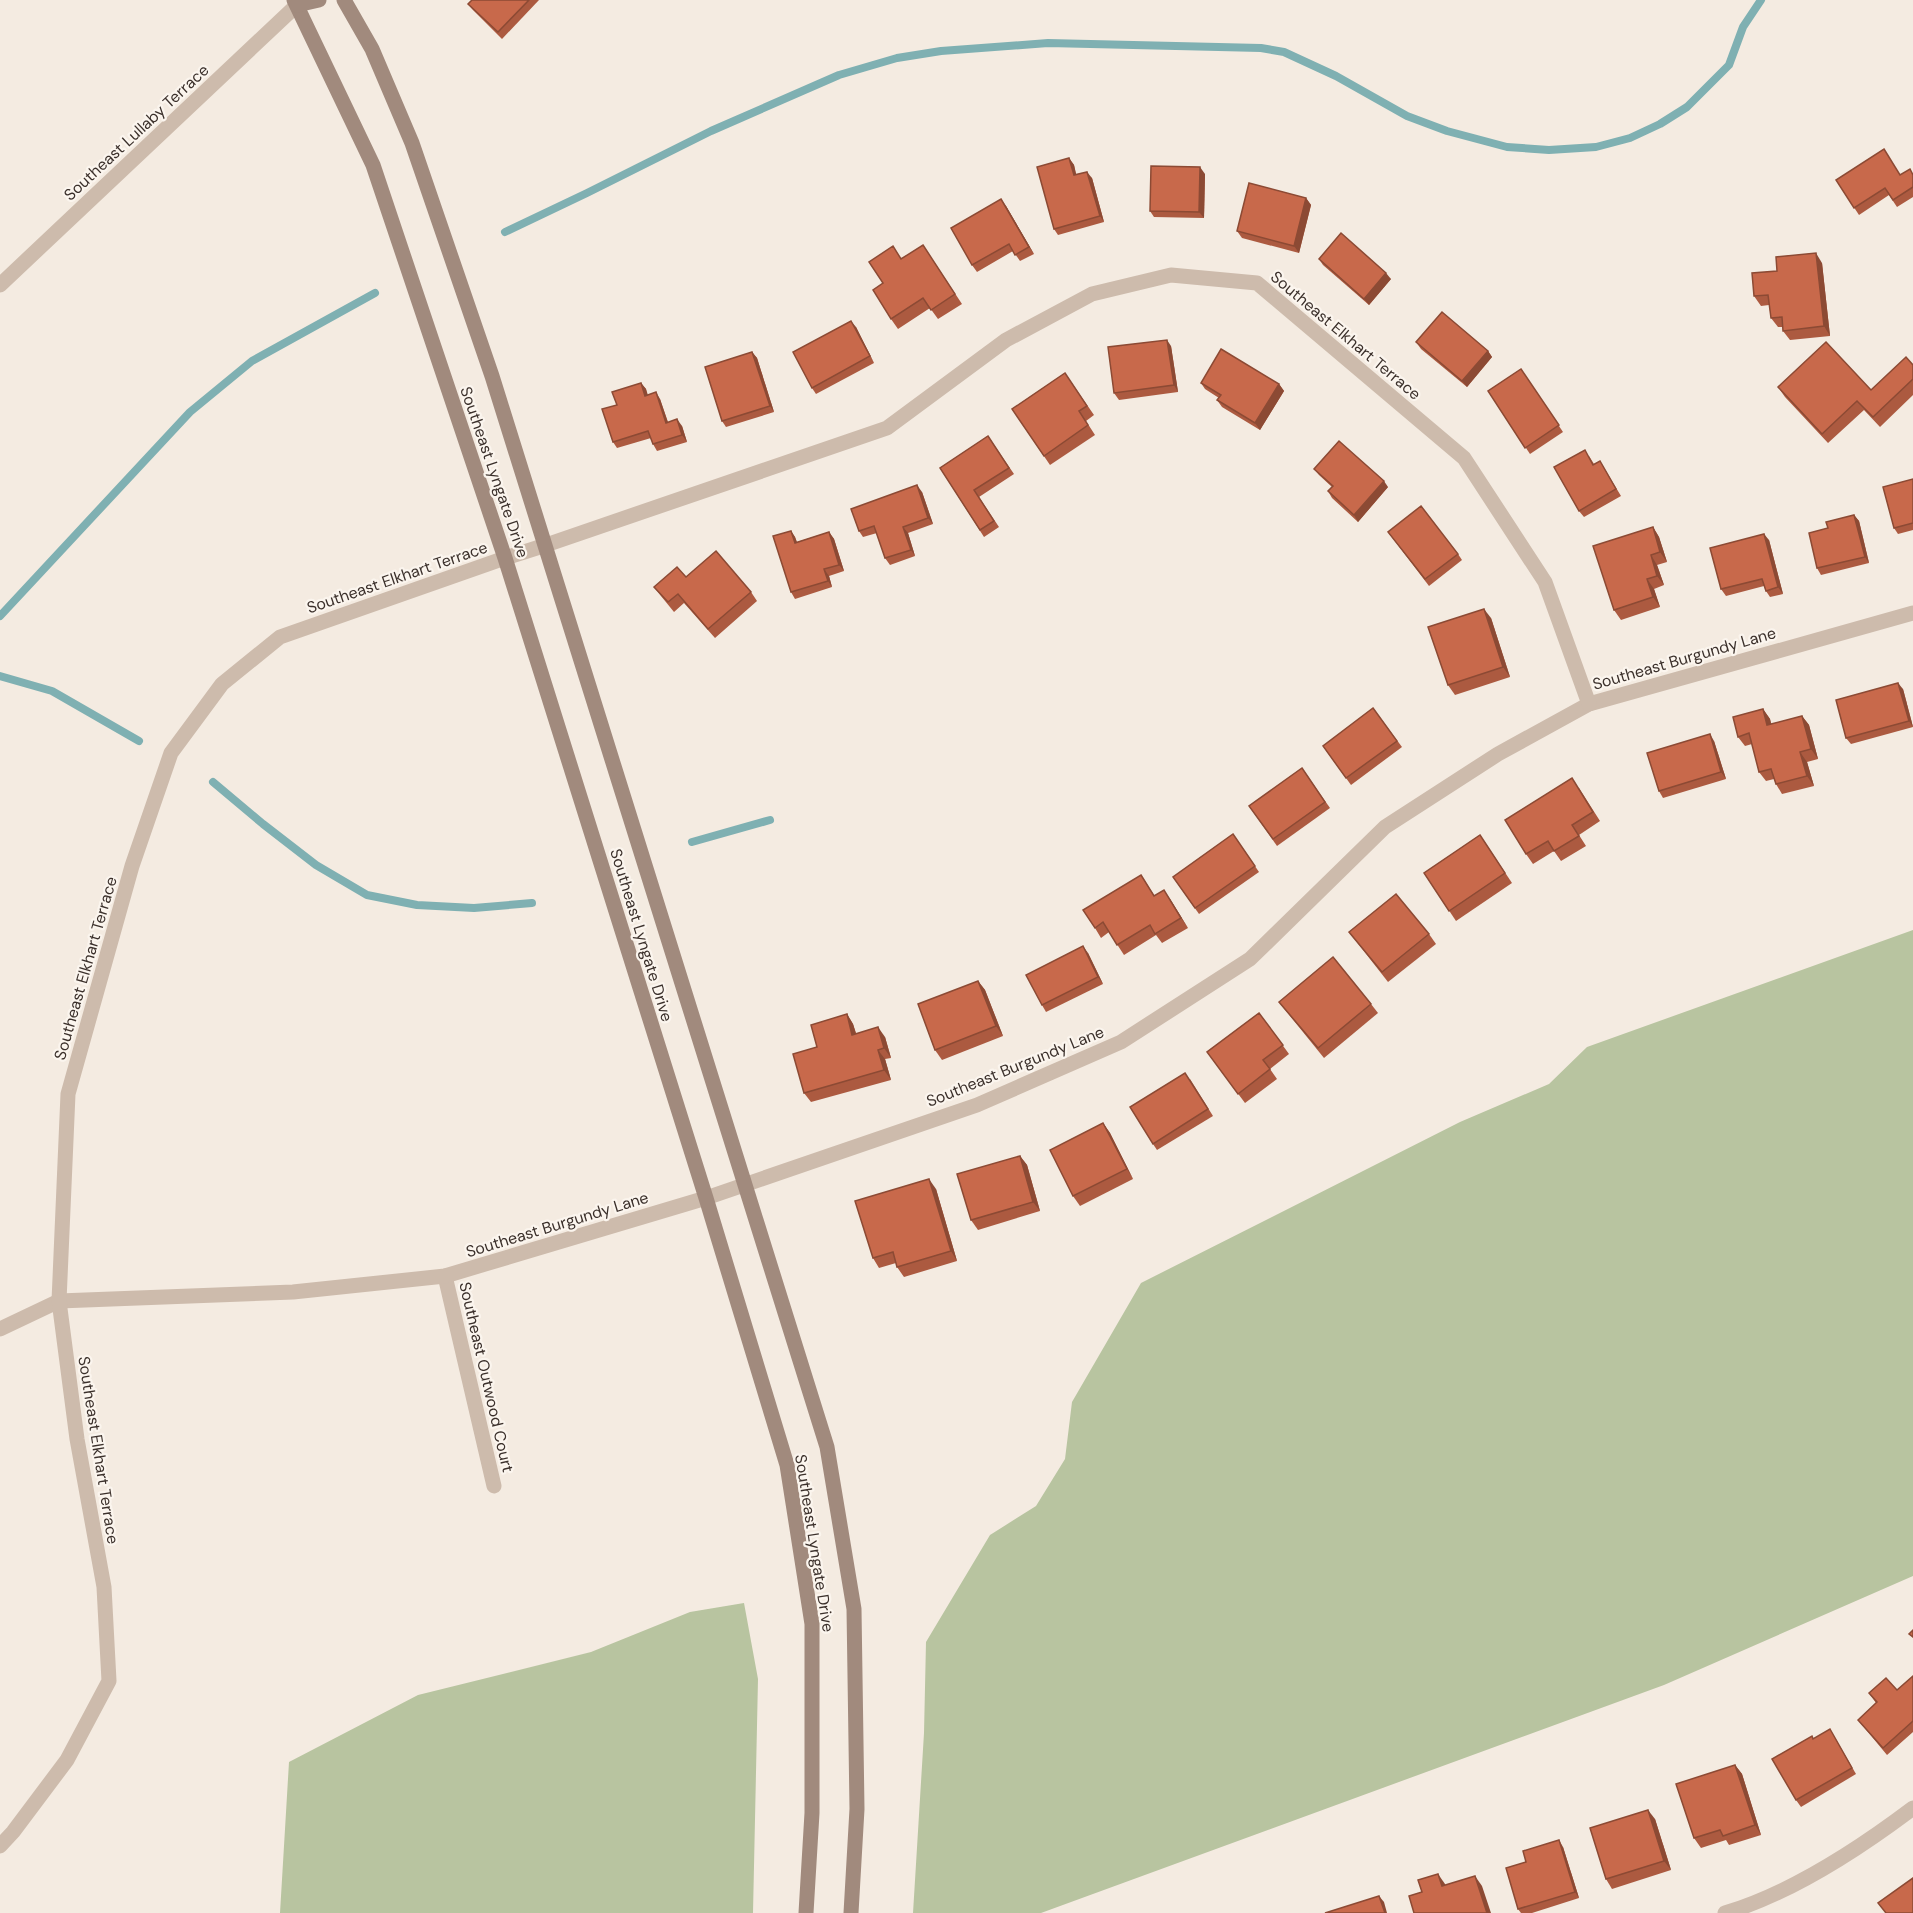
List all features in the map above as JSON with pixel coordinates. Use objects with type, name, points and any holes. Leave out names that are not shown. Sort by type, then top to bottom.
[{"type":"street","points":[[298,2],[319,0]]},
{"type":"street","name":"Southeast Lyngate Drive","points":[[344,0],[372,50],[412,143],[492,376],[827,1447],[854,1609],[857,1809],[851,1913]]},
{"type":"street","name":"Southeast Lullaby Terrace","points":[[0,285],[298,2]]},
{"type":"street","name":"Southeast Lyngate Drive","points":[[298,2],[373,165],[505,558],[706,1198],[787,1465],[812,1624],[812,1813],[806,1913]]},
{"type":"street","name":"Southeast Elkhart Terrace","points":[[0,1846],[68,1760],[110,1681],[104,1587],[77,1439],[59,1301],[68,1094],[132,866],[171,753],[222,684],[280,637],[887,428],[1006,340],[1092,294],[1171,275],[1257,283],[1464,458],[1545,582],[1589,704]]},
{"type":"street","name":"Southeast Burgundy Lane","points":[[0,1329],[59,1301],[293,1292],[445,1276],[706,1198],[977,1105],[1121,1042],[1250,959],[1385,828],[1498,754],[1589,704],[1913,613]]},
{"type":"street","name":"Southeast Outwood Court","points":[[445,1276],[494,1486]]},
{"type":"street","points":[[1725,1913],[1752,1905],[1819,1869],[1874,1838],[1913,1808]]},
{"type":"green space","points":[[1913,930],[1913,1576],[1664,1685],[1041,1913],[913,1913],[924,1733],[926,1642],[990,1535],[1036,1506],[1065,1459],[1072,1402],[1141,1283],[1460,1122],[1549,1084],[1587,1047]]},
{"type":"green space","points":[[744,1603],[758,1679],[753,1913],[280,1913],[289,1762],[418,1695],[591,1652],[690,1612]]},
{"type":"building","points":[[472,0],[529,0],[498,32],[468,4]]},
{"type":"building","points":[[1884,149],[1900,175],[1910,169],[1913,175],[1913,187],[1893,200],[1885,188],[1854,208],[1836,180]]},
{"type":"building","points":[[1069,158],[1074,175],[1087,172],[1100,216],[1054,229],[1037,167]]},
{"type":"building","points":[[1151,166],[1200,167],[1199,212],[1150,211]]},
{"type":"building","points":[[1249,183],[1306,198],[1294,246],[1237,231]]},
{"type":"building","points":[[1001,199],[1029,247],[1015,255],[1009,244],[972,265],[951,228]]},
{"type":"building","points":[[1341,233],[1386,273],[1364,299],[1319,259]]},
{"type":"building","points":[[923,245],[955,294],[931,310],[923,298],[891,319],[873,290],[883,283],[869,262],[893,246],[901,259]]},
{"type":"building","points":[[1816,253],[1824,326],[1783,331],[1782,317],[1771,318],[1768,295],[1754,296],[1752,273],[1777,271],[1776,257]]},
{"type":"building","points":[[1442,312],[1488,351],[1462,381],[1416,342]]},
{"type":"building","points":[[851,321],[870,356],[812,388],[793,352]]},
{"type":"building","points":[[1167,340],[1174,385],[1114,393],[1108,347]]},
{"type":"building","points":[[1826,342],[1871,390],[1906,357],[1913,365],[1913,379],[1873,417],[1857,401],[1822,434],[1778,387]]},
{"type":"building","points":[[1221,349],[1279,384],[1255,423],[1217,400],[1221,395],[1201,383]]},
{"type":"building","points":[[752,352],[770,406],[722,421],[705,367]]},
{"type":"building","points":[[1521,369],[1559,425],[1525,448],[1488,391]]},
{"type":"building","points":[[1065,373],[1087,406],[1079,411],[1088,425],[1044,456],[1012,409]]},
{"type":"building","points":[[641,383],[645,396],[656,392],[666,423],[677,419],[682,435],[653,444],[648,431],[613,442],[602,409],[617,405],[612,392]]},
{"type":"building","points":[[988,436],[1009,468],[974,490],[994,521],[980,530],[940,468]]},
{"type":"building","points":[[1339,441],[1384,481],[1354,515],[1328,491],[1333,486],[1314,469]]},
{"type":"building","points":[[1585,450],[1593,465],[1600,461],[1616,489],[1579,511],[1554,467]]},
{"type":"building","points":[[1913,479],[1913,523],[1894,528],[1883,487]]},
{"type":"building","points":[[917,485],[928,518],[903,527],[911,550],[885,558],[874,526],[859,531],[851,509]]},
{"type":"building","points":[[1421,506],[1458,554],[1425,579],[1388,532]]},
{"type":"building","points":[[1854,515],[1865,557],[1817,568],[1809,533],[1828,528],[1826,522]]},
{"type":"building","points":[[1653,527],[1660,552],[1651,555],[1657,576],[1647,579],[1653,597],[1614,610],[1593,546]]},
{"type":"building","points":[[791,531],[795,543],[829,532],[839,565],[824,569],[828,581],[791,592],[773,536]]},
{"type":"building","points":[[1764,534],[1778,587],[1766,591],[1762,579],[1721,589],[1710,548]]},
{"type":"building","points":[[716,551],[751,592],[708,629],[678,594],[668,602],[654,587],[677,567],[686,577]]},
{"type":"building","points":[[1484,609],[1503,667],[1448,685],[1428,627]]},
{"type":"building","points":[[1898,683],[1909,721],[1846,738],[1836,700]]},
{"type":"building","points":[[1373,708],[1397,741],[1346,778],[1323,746]]},
{"type":"building","points":[[1763,709],[1767,725],[1802,716],[1811,749],[1800,752],[1807,776],[1776,784],[1771,769],[1759,772],[1749,733],[1738,737],[1733,717]]},
{"type":"building","points":[[1710,734],[1721,772],[1659,791],[1647,753]]},
{"type":"building","points":[[1302,768],[1325,802],[1273,839],[1249,806]]},
{"type":"building","points":[[1572,778],[1593,812],[1572,825],[1579,836],[1554,851],[1548,841],[1526,854],[1505,820]]},
{"type":"building","points":[[1233,834],[1255,866],[1195,908],[1173,877]]},
{"type":"building","points":[[1480,835],[1505,873],[1449,911],[1424,873]]},
{"type":"building","points":[[1141,875],[1154,896],[1164,890],[1181,918],[1155,934],[1150,925],[1117,945],[1103,922],[1095,928],[1083,910]]},
{"type":"building","points":[[1396,894],[1429,934],[1382,972],[1349,932]]},
{"type":"building","points":[[1083,946],[1098,977],[1042,1005],[1026,975]]},
{"type":"building","points":[[1333,957],[1371,1004],[1318,1048],[1279,1002]]},
{"type":"building","points":[[978,981],[996,1026],[935,1050],[918,1004]]},
{"type":"building","points":[[1259,1013],[1283,1045],[1263,1060],[1270,1069],[1238,1094],[1207,1052]]},
{"type":"building","points":[[847,1014],[852,1035],[878,1027],[884,1048],[878,1050],[884,1070],[804,1093],[793,1054],[817,1047],[811,1025]]},
{"type":"building","points":[[1185,1073],[1208,1109],[1153,1144],[1130,1107]]},
{"type":"building","points":[[1103,1123],[1127,1169],[1073,1196],[1050,1150]]},
{"type":"building","points":[[1020,1156],[1033,1202],[971,1220],[957,1174]]},
{"type":"building","points":[[929,1179],[951,1251],[897,1267],[893,1252],[873,1258],[855,1201]]},
{"type":"building","points":[[1913,1676],[1913,1721],[1883,1748],[1858,1720],[1877,1702],[1869,1693],[1886,1678],[1897,1690]]},
{"type":"building","points":[[1830,1729],[1852,1768],[1796,1800],[1772,1759],[1812,1736],[1813,1739]]},
{"type":"building","points":[[1735,1765],[1755,1825],[1723,1836],[1720,1830],[1694,1838],[1676,1784]]},
{"type":"building","points":[[1648,1810],[1664,1861],[1606,1879],[1590,1828]]},
{"type":"building","points":[[1559,1840],[1575,1892],[1518,1909],[1506,1868],[1526,1862],[1523,1851]]},
{"type":"building","points":[[1438,1874],[1442,1886],[1475,1876],[1487,1913],[1414,1913],[1409,1896],[1422,1892],[1418,1880]]},
{"type":"building","points":[[1913,1878],[1913,1913],[1886,1913],[1878,1903]]},
{"type":"building","points":[[1379,1896],[1385,1913],[1325,1913]]},
{"type":"waterway","points":[[505,232],[711,131],[839,75],[897,58],[941,51],[1048,43],[1261,48],[1284,52],[1336,76],[1407,116],[1447,131],[1507,147],[1549,150],[1596,147],[1630,138],[1660,124],[1687,107],[1729,65],[1743,27],[1761,0]]},
{"type":"waterway","points":[[0,616],[190,412],[252,361],[375,293]]},
{"type":"waterway","points":[[0,676],[52,691],[139,741]]},
{"type":"waterway","points":[[213,782],[316,865],[367,895],[417,905],[474,908],[532,903]]},
{"type":"waterway","points":[[692,842],[770,820]]}]
